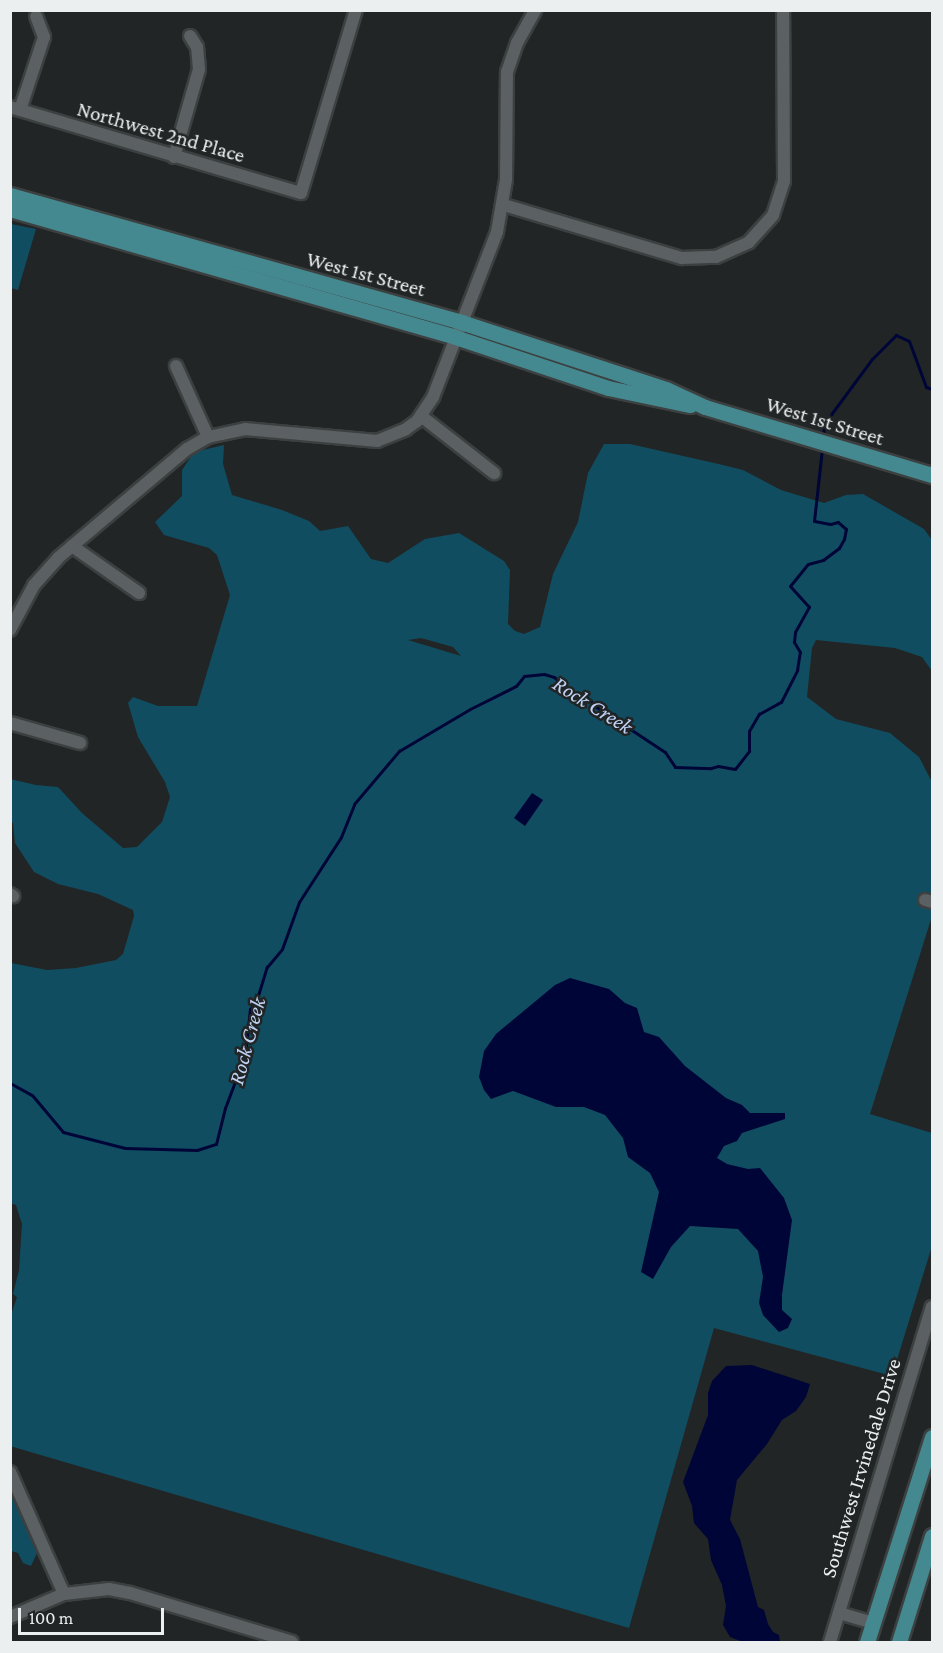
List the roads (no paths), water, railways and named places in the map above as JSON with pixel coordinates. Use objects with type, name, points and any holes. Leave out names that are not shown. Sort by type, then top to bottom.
[{"type":"main road","name":"West 1st Street","points":[[10,195],[458,330]]},
{"type":"main road","name":"West 1st Street","points":[[10,209],[458,330],[666,389],[705,407],[933,475]]},
{"type":"main road","points":[[867,1642],[933,1437]]},
{"type":"main road","points":[[899,1642],[933,1536]]},
{"type":"street","name":"Northwest 2nd Place","points":[[15,109],[301,193],[356,10]]},
{"type":"street","points":[[10,630],[34,585],[72,546],[187,449],[208,437],[245,429],[377,441],[406,429],[421,416],[432,398],[497,232],[504,205],[507,72],[517,43],[535,10]]},
{"type":"street","points":[[504,205],[681,258],[716,258],[749,242],[773,215],[784,181],[783,10]]},
{"type":"street","points":[[15,109],[44,37],[36,16]]},
{"type":"street","points":[[174,157],[199,69],[197,47],[190,36]]},
{"type":"street","points":[[176,366],[208,437]]},
{"type":"street","points":[[421,416],[494,473]]},
{"type":"street","points":[[72,546],[139,593]]},
{"type":"street","points":[[10,723],[80,743]]},
{"type":"street","name":"Southwest Irvinedale Drive","points":[[830,1642],[933,1306]]},
{"type":"street","points":[[10,1472],[64,1594]]},
{"type":"street","points":[[10,1617],[64,1594],[98,1588],[130,1593],[292,1642]]},
{"type":"street","points":[[839,1613],[873,1623]]},
{"type":"waterway","name":"Rock Creek","points":[[823,438],[824,426],[832,413],[872,359],[896,335],[909,341],[926,387],[932,389]]},
{"type":"waterway","name":"Rock Creek","points":[[10,1083],[32,1095],[63,1132],[125,1148],[197,1150],[216,1144],[225,1108],[245,1055],[250,1009],[256,1002],[267,967],[282,949],[299,902],[341,837],[354,804],[399,751],[470,709],[516,686],[524,676],[544,674],[554,677],[574,694],[586,696],[595,706],[604,712],[614,714],[621,723],[665,752],[675,767],[711,768],[718,766],[735,769],[749,751],[749,731],[759,714],[781,702],[797,670],[800,652],[794,642],[795,632],[809,607],[790,586],[808,564],[823,560],[839,548],[844,539],[846,529],[838,522],[830,524],[814,521],[822,448]]}]
